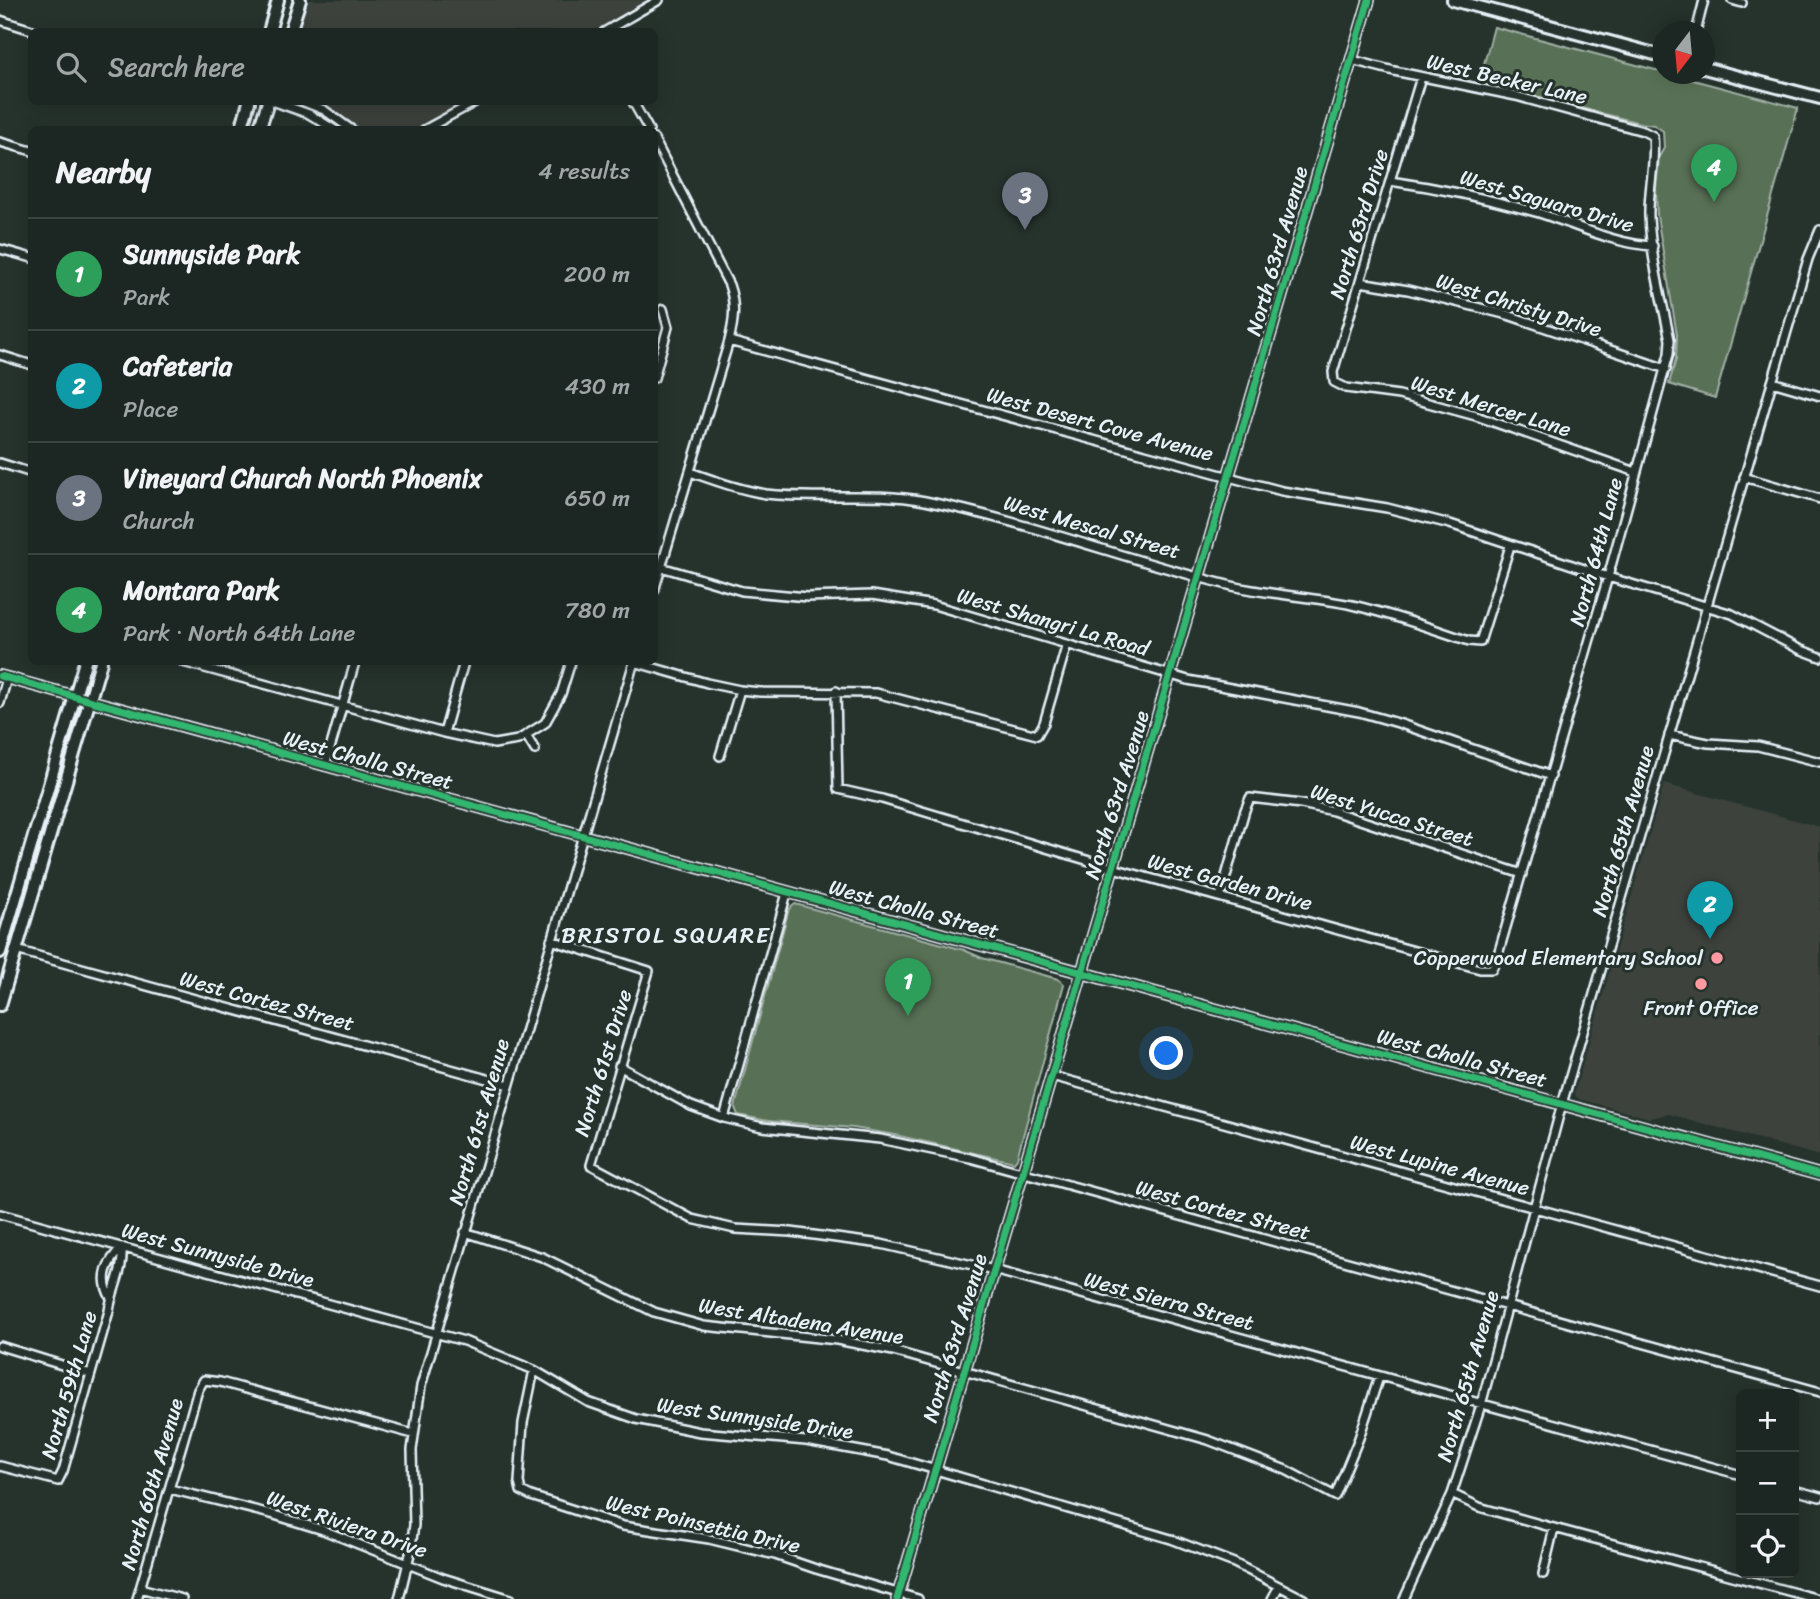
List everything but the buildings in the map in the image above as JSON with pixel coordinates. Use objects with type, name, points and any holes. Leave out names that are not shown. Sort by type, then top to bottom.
[{"type":"main road","points":[[270,28],[278,0]]},
{"type":"main road","points":[[291,28],[299,0]]},
{"type":"main road","points":[[1453,0],[1477,3],[1652,53]]},
{"type":"main road","points":[[1715,71],[1820,98]]},
{"type":"main road","points":[[242,126],[248,105]]},
{"type":"main road","points":[[260,126],[267,105]]},
{"type":"main road","points":[[1,948],[84,665]]},
{"type":"main road","points":[[0,1005],[100,665]]},
{"type":"street","points":[[611,28],[659,0]]},
{"type":"street","name":"North 63rd Avenue","points":[[897,1596],[1369,0]]},
{"type":"street","points":[[1699,21],[1704,0]]},
{"type":"street","points":[[1732,0],[1742,3]]},
{"type":"street","points":[[0,20],[28,29]]},
{"type":"street","name":"West Becker Lane","points":[[1352,60],[1517,96],[1653,136]]},
{"type":"street","name":"North 63rd Drive","points":[[1334,382],[1334,372],[1421,77]]},
{"type":"street","points":[[284,105],[309,114],[328,126]]},
{"type":"street","points":[[312,105],[324,110],[346,126]]},
{"type":"street","points":[[431,126],[470,105]]},
{"type":"street","points":[[635,105],[647,126]]},
{"type":"street","name":"North 64th Lane","points":[[1492,969],[1551,776],[1666,369],[1670,340],[1653,246],[1649,190],[1653,136]]},
{"type":"street","points":[[0,142],[28,150]]},
{"type":"street","points":[[658,147],[729,285],[734,313],[729,341],[658,577]]},
{"type":"street","name":"West Saguaro Drive","points":[[1390,181],[1432,187],[1496,202],[1626,243],[1653,246]]},
{"type":"street","name":"North 65th Avenue","points":[[1404,1599],[1452,1494],[1480,1405],[1562,1104],[1808,259],[1820,230]]},
{"type":"street","points":[[0,249],[28,257]]},
{"type":"street","name":"West Christy Drive","points":[[1360,282],[1408,290],[1508,315],[1666,369]]},
{"type":"street","points":[[658,363],[668,327],[663,309]]},
{"type":"street","name":"West Desert Cove Avenue","points":[[729,341],[1282,491],[1387,508],[1450,524],[1608,578],[1707,605],[1743,618],[1799,649],[1820,657]]},
{"type":"street","points":[[0,355],[28,364]]},
{"type":"street","name":"West Mercer Lane","points":[[1334,382],[1346,388],[1399,395],[1476,416],[1636,472]]},
{"type":"street","points":[[1772,382],[1820,396]]},
{"type":"street","points":[[0,463],[28,471]]},
{"type":"street","name":"West Mescal Street","points":[[690,472],[734,488],[768,494],[872,496],[922,501],[1002,518],[1248,589],[1350,605],[1480,642],[1510,546]]},
{"type":"street","points":[[1744,477],[1820,499]]},
{"type":"street","name":"West Shangri La Road","points":[[661,567],[742,591],[807,597],[872,595],[934,606],[1171,675],[1231,689],[1359,712],[1551,776]]},
{"type":"street","points":[[644,665],[740,690],[836,691],[899,697],[1037,735],[1044,723],[1067,644]]},
{"type":"street","points":[[194,665],[494,744],[509,743],[527,737],[545,723],[556,707],[570,665]]},
{"type":"street","points":[[325,766],[354,665]]},
{"type":"street","points":[[444,733],[463,665]]},
{"type":"street","name":"North 61st Avenue","points":[[399,1599],[414,1525],[413,1434],[421,1386],[633,665]]},
{"type":"street","points":[[0,703],[4,677]]},
{"type":"street","name":"West Cholla Street","points":[[4,677],[1820,1175]]},
{"type":"street","points":[[720,756],[740,690]]},
{"type":"street","name":"West Garden Drive","points":[[836,691],[838,789],[882,799],[1113,867],[1480,969],[1492,969]]},
{"type":"street","points":[[1669,735],[1708,743],[1758,746],[1820,762]]},
{"type":"street","points":[[527,737],[535,751]]},
{"type":"street","name":"West Yucca Street","points":[[1220,897],[1250,798],[1333,811],[1522,874]]},
{"type":"street","points":[[724,1118],[787,892]]},
{"type":"street","name":"North 61st Drive","points":[[551,940],[649,971],[591,1165]]},
{"type":"street","name":"West Cortez Street","points":[[16,950],[509,1084]]},
{"type":"street","name":"West Cortez Street","points":[[619,1066],[691,1106],[724,1118],[762,1127],[880,1139],[970,1158],[1820,1392]]},
{"type":"street","name":"West Lupine Avenue","points":[[1052,1076],[1820,1286]]},
{"type":"street","name":"West Sierra Street","points":[[591,1165],[692,1219],[735,1229],[791,1232],[880,1244],[994,1270],[1736,1474]]},
{"type":"street","name":"West Sunnyside Drive","points":[[0,1214],[464,1341],[534,1370],[588,1402],[636,1419],[700,1432],[806,1441],[888,1456],[1171,1539],[1234,1563],[1304,1599]]},
{"type":"street","name":"West Altadena Avenue","points":[[465,1232],[542,1257],[628,1301],[681,1321],[728,1330],[837,1340],[965,1370],[1208,1440],[1286,1470],[1335,1496],[1359,1438],[1379,1377]]},
{"type":"street","name":"North 59th Lane","points":[[111,1298],[104,1287],[106,1275],[110,1258],[122,1247]]},
{"type":"street","name":"North 59th Lane","points":[[0,1466],[58,1481],[64,1471],[111,1298],[116,1289],[123,1261],[122,1247]]},
{"type":"street","points":[[0,1346],[91,1374]]},
{"type":"street","name":"West Poinsettia Drive","points":[[534,1370],[523,1423],[520,1471],[522,1491],[624,1526],[709,1539],[775,1555],[897,1596],[918,1599]]},
{"type":"street","name":"North 60th Avenue","points":[[137,1599],[198,1390],[204,1380],[413,1434]]},
{"type":"street","name":"West Riviera Drive","points":[[170,1489],[323,1530],[443,1578],[511,1599]]},
{"type":"street","points":[[1799,1491],[1820,1497]]},
{"type":"street","points":[[1452,1494],[1479,1507],[1818,1599]]},
{"type":"street","points":[[1543,1574],[1554,1528]]},
{"type":"street","points":[[1272,1599],[1279,1586]]},
{"type":"street","points":[[140,1588],[183,1599]]},
{"type":"shaded area","points":[[309,0],[650,0],[599,28],[300,28]]},
{"type":"shaded area","points":[[325,105],[458,105],[419,126],[353,126]]},
{"type":"shaded area","name":"Copperwood Elementary School","points":[[1664,784],[1820,827],[1820,1156],[1669,1114],[1649,1118],[1579,1099],[1574,1094]]},
{"type":"green space","points":[[1494,27],[1652,69],[1652,84],[1708,84],[1798,108],[1715,398],[1669,384],[1676,359],[1677,335],[1657,216],[1656,188],[1659,157],[1664,148],[1663,131],[1654,125],[1479,82]]},
{"type":"green space","points":[[795,904],[964,950],[982,958],[1058,979],[1064,984],[1014,1162],[854,1128],[768,1121],[738,1115],[736,1103],[789,909]]},
{"type":"cycle path","points":[[897,1599],[1369,0]]},
{"type":"cycle path","points":[[0,676],[1820,1175]]},
{"type":"place","name":"Montara Park","points":[[1714,202]]},
{"type":"place","name":"Vineyard Church North Phoenix","points":[[1025,230]]},
{"type":"place","name":"Cafeteria","points":[[1710,939]]},
{"type":"place","name":"Copperwood Elementary School","points":[[1717,958]]},
{"type":"place","name":"Front Office","points":[[1701,984]]},
{"type":"place","name":"Sunnyside Park","points":[[908,1016]]},
{"type":"district","name":"BRISTOL SQUARE","points":[[666,935]]}]
